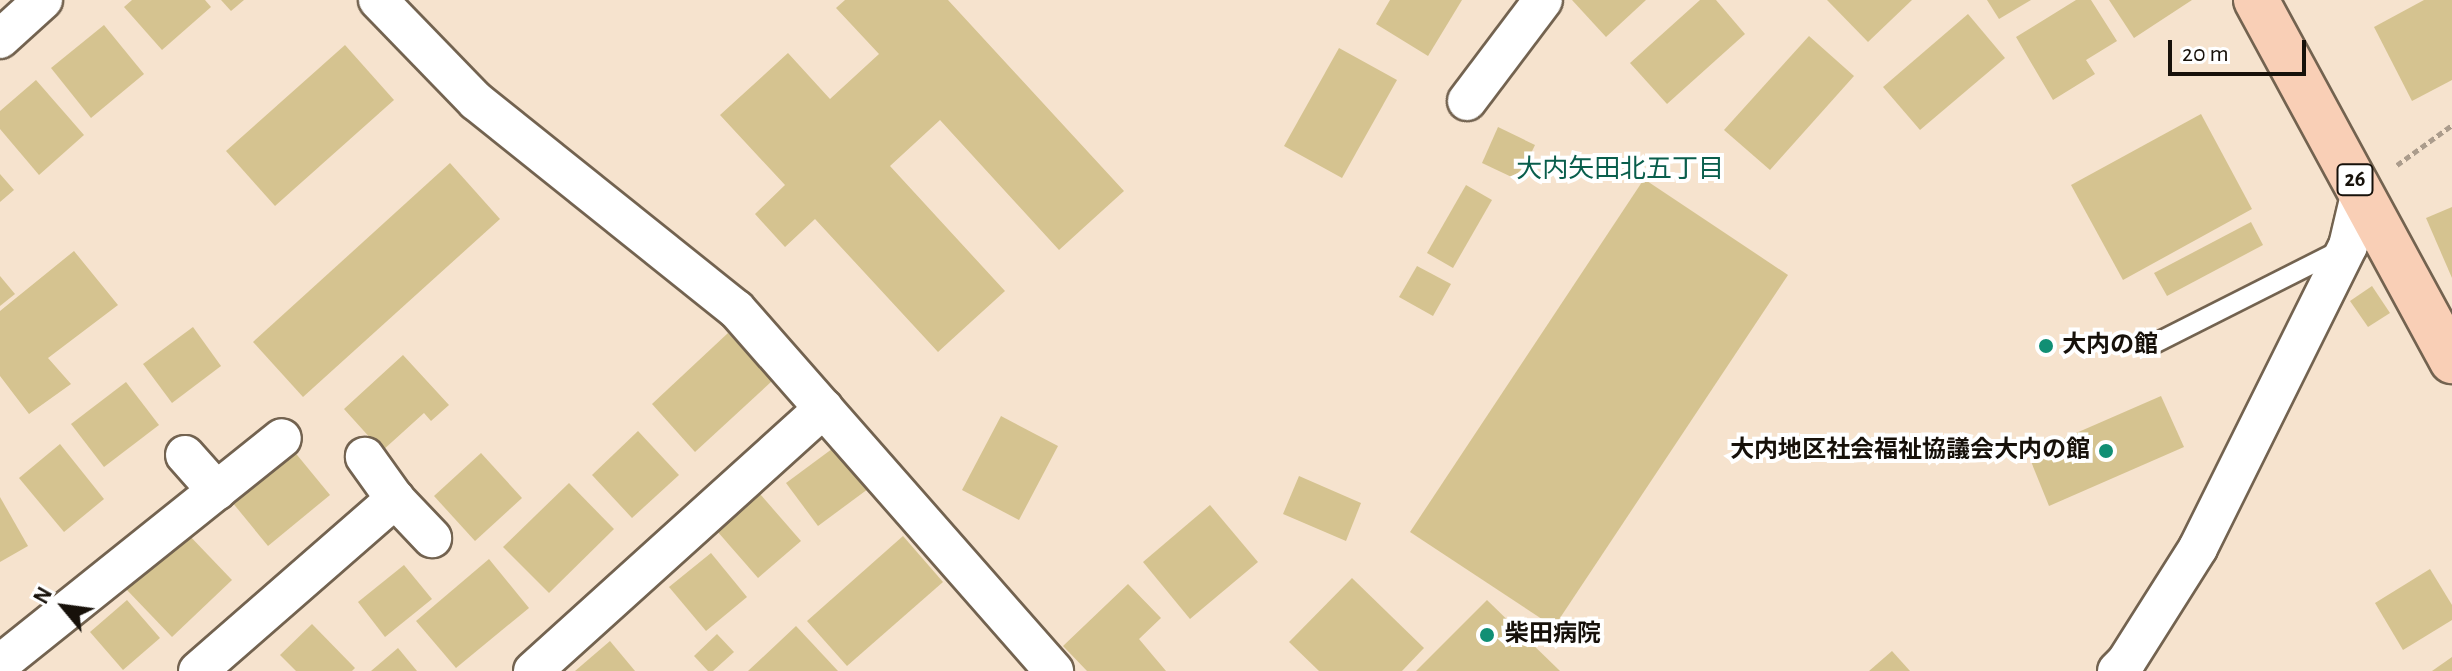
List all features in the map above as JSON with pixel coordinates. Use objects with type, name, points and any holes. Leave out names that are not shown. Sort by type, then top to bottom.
[{"type":"main road","name":"26","points":[[2256,0],[2452,361]]},
{"type":"street","points":[[0,39],[43,0]]},
{"type":"street","points":[[378,0],[476,101],[736,309],[824,408],[1035,664]]},
{"type":"street","points":[[1467,101],[1543,0]]},
{"type":"street","points":[[2117,671],[2126,662],[2198,548],[2348,246],[2361,191]]},
{"type":"street","points":[[533,671],[824,408]]},
{"type":"street","points":[[6,662],[282,438]]},
{"type":"street","points":[[185,455],[217,491]]},
{"type":"street","points":[[365,457],[395,499],[432,538]]},
{"type":"street","points":[[198,671],[395,499]]},
{"type":"lane","points":[[2154,344],[2348,246]]},
{"type":"path","points":[[2361,191],[2452,125]]},
{"type":"building","points":[[132,0],[205,0],[211,7],[162,50],[124,7]]},
{"type":"building","points":[[221,0],[244,0],[231,11]]},
{"type":"building","points":[[845,0],[948,0],[1124,191],[1059,250],[940,120],[890,166],[1005,291],[938,352],[815,219],[785,247],[755,214],[785,185],[720,115],[788,53],[830,99],[879,54],[836,8]]},
{"type":"building","points":[[1390,0],[1462,0],[1428,56],[1376,24]]},
{"type":"building","points":[[1572,0],[1646,0],[1606,37]]},
{"type":"building","points":[[1700,0],[1716,0],[1745,34],[1667,104],[1630,63]]},
{"type":"building","points":[[1827,0],[1912,0],[1868,42]]},
{"type":"building","points":[[1987,0],[2031,0],[1999,19]]},
{"type":"building","points":[[2076,0],[2091,0],[2117,41],[2086,60],[2095,74],[2053,100],[2016,37]]},
{"type":"building","points":[[2109,0],[2192,0],[2134,38]]},
{"type":"building","points":[[2424,0],[2452,0],[2452,80],[2412,101],[2374,27]]},
{"type":"building","points":[[1968,14],[2005,58],[1920,130],[1883,87]]},
{"type":"building","points":[[104,25],[144,74],[91,118],[51,68]]},
{"type":"building","points":[[1809,36],[1854,76],[1770,170],[1724,130]]},
{"type":"building","points":[[345,45],[394,100],[275,206],[226,151]]},
{"type":"building","points":[[1339,48],[1397,80],[1342,178],[1284,146]]},
{"type":"building","points":[[36,80],[84,135],[39,175],[0,129],[0,111]]},
{"type":"building","points":[[2201,114],[2252,209],[2123,280],[2071,185]]},
{"type":"building","points":[[1498,127],[1535,145],[1518,180],[1482,163]]},
{"type":"building","points":[[450,163],[500,219],[303,397],[253,342]]},
{"type":"building","points":[[0,174],[14,190],[0,202]]},
{"type":"building","points":[[1644,179],[1788,275],[1554,627],[1410,532]]},
{"type":"building","points":[[1466,185],[1492,200],[1453,268],[1427,253]]},
{"type":"building","points":[[2452,207],[2452,278],[2426,218]]},
{"type":"building","points":[[2251,222],[2263,245],[2167,296],[2154,273]]},
{"type":"building","points":[[74,251],[118,305],[48,358],[71,384],[29,414],[0,376],[0,311]]},
{"type":"building","points":[[1417,266],[1451,284],[1433,316],[1399,297]]},
{"type":"building","points":[[0,276],[15,294],[0,306]]},
{"type":"building","points":[[2372,286],[2390,313],[2368,327],[2350,301]]},
{"type":"building","points":[[193,327],[221,366],[172,403],[143,364]]},
{"type":"building","points":[[728,333],[772,381],[695,452],[652,404]]},
{"type":"building","points":[[403,355],[449,405],[431,421],[424,413],[382,451],[344,409]]},
{"type":"building","points":[[126,382],[159,425],[104,467],[71,424]]},
{"type":"building","name":"大内地区社会福祉協議会大内の館","points":[[2161,396],[2184,447],[2049,506],[2028,454]]},
{"type":"building","points":[[1001,416],[1058,446],[1019,520],[962,490]]},
{"type":"building","points":[[638,431],[679,475],[632,518],[592,475]]},
{"type":"building","points":[[60,444],[104,499],[64,532],[19,478]]},
{"type":"building","points":[[836,446],[868,489],[818,526],[786,483]]},
{"type":"building","points":[[293,450],[330,495],[268,546],[232,502]]},
{"type":"building","points":[[481,453],[522,498],[475,541],[434,496]]},
{"type":"building","points":[[1299,476],[1361,503],[1346,541],[1283,514]]},
{"type":"building","points":[[569,483],[614,529],[549,593],[503,547]]},
{"type":"building","points":[[760,494],[801,541],[758,578],[717,531]]},
{"type":"building","points":[[0,497],[28,546],[0,562]]},
{"type":"building","points":[[1210,505],[1258,562],[1190,619],[1143,562]]},
{"type":"building","points":[[186,532],[232,580],[172,637],[126,589]]},
{"type":"building","points":[[903,536],[943,582],[847,666],[807,621]]},
{"type":"building","points":[[711,553],[747,597],[706,631],[669,587]]},
{"type":"building","points":[[489,559],[529,608],[456,668],[416,621]]},
{"type":"building","points":[[404,565],[432,599],[385,637],[358,602]]},
{"type":"building","points":[[2430,569],[2452,605],[2452,620],[2403,650],[2375,603]]},
{"type":"building","points":[[1352,578],[1424,648],[1402,671],[1319,671],[1289,642]]},
{"type":"building","points":[[1128,584],[1161,618],[1139,639],[1166,671],[1087,671],[1063,646]]},
{"type":"building","points":[[127,600],[160,638],[123,670],[90,632]]},
{"type":"building","name":"柴田病院","points":[[1487,600],[1560,671],[1416,671]]},
{"type":"building","points":[[312,624],[355,668],[352,671],[296,671],[280,655]]},
{"type":"building","points":[[796,626],[838,671],[748,671]]},
{"type":"building","points":[[717,634],[734,652],[713,671],[708,671],[694,656]]},
{"type":"building","points":[[610,641],[635,671],[575,671]]},
{"type":"building","points":[[398,648],[417,671],[371,671]]},
{"type":"building","points":[[1892,651],[1910,671],[1869,671]]},
{"type":"building","points":[[2452,657],[2452,671],[2432,671]]},
{"type":"place","name":"大内の館","points":[[2046,346]]},
{"type":"place","name":"大内地区社会福祉協議会大内の館","points":[[2106,451]]},
{"type":"place","name":"柴田病院","points":[[1487,635]]},
{"type":"district","name":"大内矢田北五丁目","points":[[1620,170]]}]
